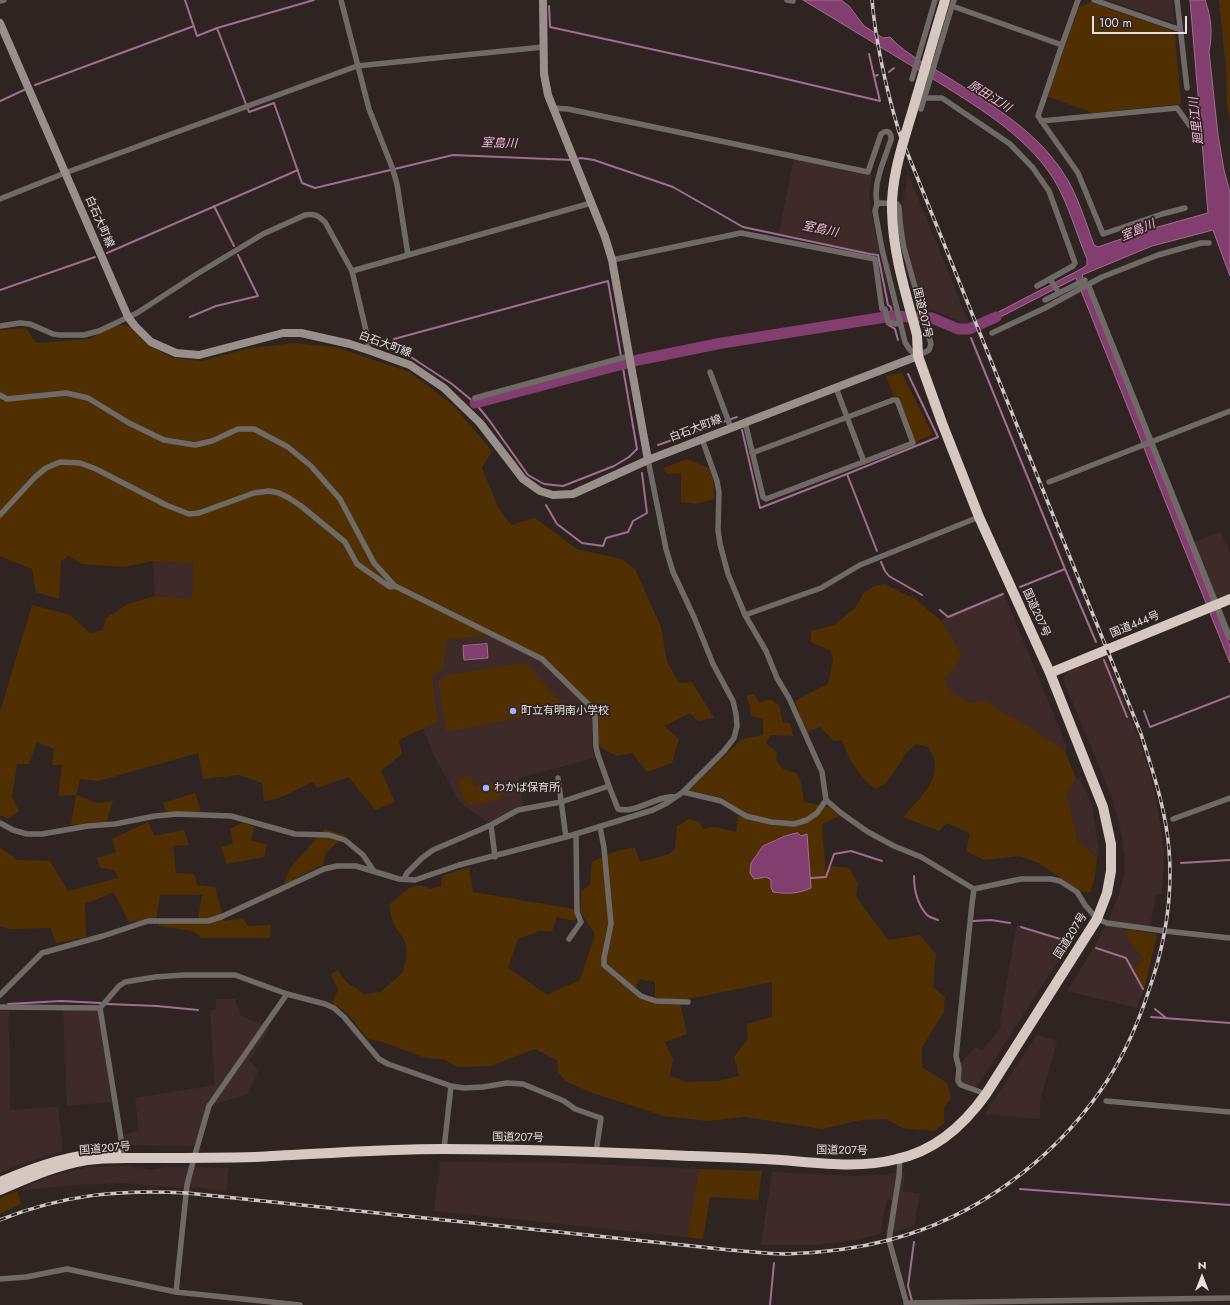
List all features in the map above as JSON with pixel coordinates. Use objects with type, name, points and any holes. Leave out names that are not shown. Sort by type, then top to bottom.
[{"type":"highway","name":"国道207号","points":[[0,1190],[48,1170],[87,1160],[125,1158],[255,1157],[362,1151],[444,1149],[596,1152],[768,1159],[843,1164],[874,1164],[900,1159],[943,1140],[974,1110],[986,1094],[1097,919],[1107,893],[1111,871],[1111,844],[1103,807],[1050,673],[979,517],[942,423],[918,356],[917,335],[900,272],[895,246],[892,210],[894,182],[902,147],[940,17],[949,3]]},
{"type":"highway","name":"国道444号","points":[[1050,673],[1216,604],[1230,600]]},
{"type":"highway","name":"国道207号","points":[[0,1182],[31,1168],[97,1153],[123,1152],[194,1158]]},
{"type":"main road","points":[[544,0],[544,74],[548,95],[605,237],[612,260],[624,357],[631,366],[648,460]]},
{"type":"main road","name":"白石大町線","points":[[0,22],[128,317],[152,342],[176,353],[199,355],[283,333],[301,333],[368,350],[410,365],[444,388],[480,423],[523,479],[540,491],[553,495],[572,494],[648,460],[702,439],[729,423],[744,422],[918,356]]},
{"type":"street","points":[[0,1],[4,0]]},
{"type":"street","points":[[341,0],[369,109],[392,167],[397,184],[408,255]]},
{"type":"street","points":[[787,0],[794,0]]},
{"type":"street","points":[[912,79],[934,0]]},
{"type":"street","points":[[921,109],[936,58],[949,3],[954,0]]},
{"type":"street","points":[[1078,0],[1038,116],[1078,173],[1103,234],[1162,214],[1185,208]]},
{"type":"street","points":[[1094,0],[1180,29]]},
{"type":"street","points":[[1177,0],[1187,88]]},
{"type":"street","points":[[949,3],[1062,45]]},
{"type":"street","points":[[0,200],[65,173],[358,66],[543,47]]},
{"type":"street","points":[[924,98],[942,98],[1010,144],[1033,168],[1049,191],[1075,263],[1073,266],[1037,286]]},
{"type":"street","points":[[553,108],[568,109],[868,172],[881,134],[888,132],[892,136],[877,183],[877,204],[875,211],[882,249],[905,342],[910,350],[918,356],[929,350],[931,344],[904,248],[901,230],[900,207],[897,204],[877,204]]},
{"type":"street","points":[[1041,121],[1177,108],[1190,126]]},
{"type":"street","points":[[352,271],[591,203]]},
{"type":"street","points":[[0,326],[20,323],[30,324],[53,334],[84,335],[99,331],[137,313],[263,234],[305,214],[311,214],[320,217],[325,222],[352,271],[368,339],[368,350]]},
{"type":"street","points":[[612,260],[741,233],[875,259],[882,309],[885,309],[888,322],[895,324],[900,323]]},
{"type":"street","points":[[1046,300],[1059,293],[1158,255],[1201,243],[1209,243]]},
{"type":"street","points":[[1050,279],[1059,293]]},
{"type":"street","points":[[1087,282],[1230,638]]},
{"type":"street","points":[[992,333],[1045,308],[1078,286]]},
{"type":"street","points":[[475,398],[624,357]]},
{"type":"street","points":[[710,372],[729,423]]},
{"type":"street","points":[[836,388],[864,462]]},
{"type":"street","points":[[0,395],[7,399],[66,393],[88,398],[128,423],[164,440],[195,445],[212,441],[238,429],[254,429],[288,447],[311,466],[340,499],[374,563],[395,586],[542,658],[589,705],[595,716],[596,746],[618,809],[623,810],[645,805],[669,797],[675,798]]},
{"type":"street","points":[[744,422],[763,497],[766,499],[913,443],[897,400],[893,400],[752,453]]},
{"type":"street","points":[[1049,482],[1230,411]]},
{"type":"street","points":[[702,439],[717,481],[719,492],[718,530],[728,574],[745,614],[766,651],[777,678],[789,698],[822,772],[826,800],[841,814],[868,832],[894,846],[921,857],[974,889],[1034,878],[1060,881],[1077,892],[1085,905],[1097,919],[1107,923],[1230,938]]},
{"type":"street","points":[[0,995],[42,953],[103,936],[148,921],[208,921],[221,917],[324,869],[337,866],[356,866],[404,880],[415,880],[459,865],[566,837],[653,810],[683,792],[724,751],[734,738],[736,714],[733,701],[712,664],[694,617],[673,572],[666,549],[648,460]]},
{"type":"street","points":[[0,515],[35,477],[46,468],[60,462],[80,463],[96,469],[166,505],[189,514],[199,513],[254,493],[269,491],[279,493],[301,506],[345,542],[357,564],[390,587],[395,586]]},
{"type":"street","points":[[745,614],[821,588],[860,565],[979,517]]},
{"type":"street","points":[[558,778],[566,837]]},
{"type":"street","points":[[404,880],[407,873],[422,858],[433,850],[491,825],[518,810],[561,802],[609,786]]},
{"type":"street","points":[[683,792],[720,801],[746,816],[771,822],[794,824],[807,820],[817,813],[826,800]]},
{"type":"street","points":[[1173,819],[1230,798]]},
{"type":"street","points":[[0,823],[13,830],[27,834],[42,834],[88,826],[115,824],[170,814],[231,816],[295,834],[329,835],[345,840],[363,855],[374,871]]},
{"type":"street","points":[[491,825],[495,856]]},
{"type":"street","points":[[600,827],[604,848],[611,924],[604,965],[641,996],[656,1001],[688,1002]]},
{"type":"street","points":[[569,939],[581,922],[577,912],[576,834]]},
{"type":"street","points":[[974,889],[956,1056],[959,1068],[958,1081],[961,1086],[986,1094]]},
{"type":"street","points":[[0,1007],[100,1008],[119,986],[125,982],[177,976],[235,974],[287,994],[325,1004],[334,1008],[344,1017],[376,1056],[388,1064],[451,1086],[470,1088],[507,1083],[523,1084],[564,1101],[575,1109],[601,1118],[596,1152]]},
{"type":"street","points":[[176,1292],[187,1185],[208,1106],[287,994]]},
{"type":"street","points":[[100,1008],[123,1152]]},
{"type":"street","points":[[444,1149],[451,1086]]},
{"type":"street","points":[[1106,1102],[1230,1112]]},
{"type":"street","points":[[900,1159],[899,1176],[889,1240],[910,1303],[1230,1298]]},
{"type":"street","points":[[0,1279],[26,1277],[67,1269],[176,1292],[244,1302],[300,1305]]},
{"type":"shaded area","points":[[803,0],[841,0],[849,6],[864,26],[883,38],[890,37],[905,51],[991,104],[1022,128],[1037,141],[1062,171],[1072,188],[1094,245],[1098,247],[1147,230],[1208,213],[1190,0],[1205,0],[1211,25],[1209,51],[1218,135],[1224,170],[1230,193],[1230,276],[1213,230],[1152,246],[1082,275],[1230,646],[1230,663],[1076,278],[983,326],[981,321],[1087,265],[1087,259],[1067,207],[1053,178],[1028,147],[981,109]]},
{"type":"shaded area","points":[[1108,0],[1172,0],[1174,23]]},
{"type":"shaded area","points":[[1219,0],[1230,0],[1230,120],[1227,105],[1226,69]]},
{"type":"shaded area","points":[[1090,2],[1170,30],[1175,35],[1181,104],[1093,113],[1047,96],[1079,8]]},
{"type":"shaded area","points":[[794,158],[872,175],[869,192],[870,208],[880,253],[870,253],[779,233]]},
{"type":"shaded area","points":[[908,174],[969,323],[963,323],[933,310],[924,309],[907,251],[904,229],[903,202]]},
{"type":"shaded area","points":[[116,325],[129,326],[148,345],[172,358],[203,361],[246,349],[293,343],[335,347],[409,372],[453,405],[492,451],[482,468],[499,509],[511,525],[535,518],[577,549],[621,559],[635,569],[661,627],[667,662],[679,683],[692,682],[714,718],[698,721],[690,713],[664,726],[679,739],[672,763],[647,772],[632,753],[617,756],[600,747],[592,716],[586,706],[540,661],[488,635],[446,640],[444,668],[432,676],[438,721],[399,740],[402,754],[381,771],[395,802],[375,810],[349,777],[317,788],[313,782],[277,799],[264,801],[262,783],[239,775],[203,779],[198,753],[98,781],[80,779],[76,795],[58,796],[62,765],[52,765],[54,749],[37,742],[29,764],[17,764],[12,797],[19,811],[8,819],[0,815],[0,712],[32,605],[70,615],[90,633],[103,630],[106,618],[128,604],[155,596],[192,599],[193,563],[153,561],[124,567],[82,564],[69,556],[61,561],[59,599],[36,592],[32,569],[0,556],[0,330],[26,328],[36,343],[90,339]]},
{"type":"shaded area","points":[[901,372],[932,433],[932,435],[915,442],[898,396],[894,397],[886,376]]},
{"type":"shaded area","points":[[687,459],[709,468],[714,484],[714,499],[697,504],[681,502],[681,473],[667,474],[664,468]]},
{"type":"shaded area","points":[[1221,532],[1230,553],[1230,594],[1217,599],[1194,542]]},
{"type":"shaded area","points":[[153,561],[193,563],[192,599],[155,596]]},
{"type":"shaded area","points":[[885,584],[915,599],[941,621],[962,654],[960,661],[945,678],[948,690],[969,703],[984,701],[1042,735],[1065,751],[1076,778],[1067,794],[1078,842],[1097,857],[1095,876],[1090,892],[1082,892],[1039,863],[1019,856],[984,860],[966,851],[970,834],[947,823],[939,831],[903,817],[921,798],[934,776],[934,759],[928,747],[917,744],[906,753],[885,784],[875,789],[863,778],[855,767],[842,740],[834,741],[820,727],[806,732],[795,701],[828,684],[833,659],[831,651],[811,642],[811,631],[834,625],[856,607],[863,594],[874,586]]},
{"type":"shaded area","points":[[1003,592],[1067,747],[1065,751],[1042,735],[984,702],[969,703],[948,690],[945,678],[960,661],[962,654],[941,621],[950,615]]},
{"type":"shaded area","name":"町立有明南小学校","points":[[488,635],[540,661],[586,706],[592,716],[592,747],[595,758],[518,778],[524,805],[489,823],[466,807],[457,798],[433,754],[423,728],[438,720],[432,676],[444,668],[445,640]]},
{"type":"shaded area","points":[[487,644],[488,658],[464,660],[463,646]]},
{"type":"shaded area","points":[[1106,656],[1137,734],[1151,777],[1159,815],[1164,852],[1162,894],[1156,894],[1150,926],[1108,921],[1118,897],[1125,872],[1125,855],[1118,817],[1109,790],[1063,679],[1066,672]]},
{"type":"shaded area","points":[[525,663],[566,708],[447,732],[438,681],[448,675]]},
{"type":"shaded area","points":[[754,694],[759,703],[770,699],[779,705],[783,723],[790,723],[793,736],[771,735],[766,743],[777,753],[776,760],[783,769],[796,773],[801,782],[804,802],[829,807],[839,816],[822,824],[826,876],[832,866],[849,868],[858,884],[856,897],[888,940],[920,935],[936,954],[933,987],[945,997],[944,1012],[922,1047],[922,1067],[947,1083],[951,1098],[944,1108],[944,1123],[934,1131],[903,1128],[886,1119],[861,1120],[822,1129],[745,1117],[707,1121],[664,1116],[590,1092],[565,1081],[558,1072],[557,1060],[535,1049],[491,1066],[457,1067],[443,1059],[426,1058],[383,1042],[368,1039],[346,1012],[332,1003],[338,990],[331,974],[338,970],[346,982],[365,994],[381,992],[402,973],[407,957],[405,941],[393,923],[389,905],[409,888],[420,885],[430,889],[441,886],[442,876],[469,867],[473,892],[580,910],[582,891],[590,884],[592,862],[613,852],[629,848],[635,848],[640,862],[669,854],[675,849],[677,826],[689,819],[699,822],[703,829],[714,827],[736,832],[739,810],[723,798],[689,790],[742,739],[763,735],[763,719],[751,716],[750,706],[746,696]],"holes":[[[798,833],[800,836],[771,887],[771,880],[766,877],[763,846],[785,836]],[[580,911],[595,934],[580,980],[547,995],[508,968],[518,939],[540,931],[552,931],[557,917],[575,921]],[[639,979],[655,982],[655,998],[633,993]],[[772,982],[772,1017],[747,1024],[748,1039],[734,1057],[739,1076],[719,1081],[686,1082],[670,1076],[673,1059],[665,1042],[687,1034],[679,999],[688,999]]]},
{"type":"shaded area","points":[[471,776],[474,787],[498,782],[502,799],[470,805],[463,798],[458,779]]},
{"type":"shaded area","points":[[1076,778],[1080,780],[1092,805],[1099,851],[1097,857],[1078,842],[1067,793]]},
{"type":"shaded area","points":[[195,793],[201,812],[166,812],[163,803]]},
{"type":"shaded area","points":[[76,795],[98,803],[113,801],[106,822],[71,825]]},
{"type":"shaded area","points":[[148,822],[154,836],[184,830],[189,845],[173,846],[176,873],[194,874],[197,885],[215,887],[224,921],[243,918],[248,926],[271,925],[270,938],[201,938],[193,931],[159,926],[156,919],[129,922],[114,892],[85,904],[86,937],[56,943],[50,928],[9,929],[0,926],[0,847],[17,860],[50,861],[68,891],[118,878],[115,870],[100,868],[97,858],[116,852],[112,839]],"holes":[[[160,895],[202,895],[198,919],[156,919]]]},
{"type":"shaded area","points":[[241,823],[254,826],[251,840],[267,845],[264,857],[227,864],[221,847],[233,843],[230,829]]},
{"type":"shaded area","points":[[325,829],[345,835],[325,854],[324,864],[283,885],[290,868]]},
{"type":"shaded area","points":[[798,833],[801,836],[807,834],[811,888],[792,893],[773,892],[771,880],[766,877],[754,879],[750,873],[751,863],[763,846],[785,836]]},
{"type":"shaded area","points":[[1019,925],[1071,941],[975,1089],[961,1082],[961,1062],[976,1047],[982,1050],[1001,1028],[1001,1016],[1016,929]]},
{"type":"shaded area","points":[[1106,925],[1129,929],[1126,936],[1144,960],[1133,968],[1144,989],[1137,1008],[1067,991],[1095,946]]},
{"type":"shaded area","points":[[1129,929],[1157,934],[1144,989],[1133,968],[1144,960],[1126,936]]},
{"type":"shaded area","points":[[216,999],[235,999],[241,1016],[270,1028],[249,1061],[259,1070],[247,1094],[206,1107],[195,1146],[125,1145],[124,1134],[139,1131],[135,1098],[215,1085],[210,1010],[216,1010]]},
{"type":"shaded area","points":[[63,1010],[98,1010],[112,1102],[67,1106]]},
{"type":"shaded area","points":[[0,1011],[9,1011],[10,1110],[58,1107],[63,1151],[30,1161],[0,1173]]},
{"type":"shaded area","points":[[1037,1035],[1057,1041],[1040,1101],[1040,1119],[985,1114]]},
{"type":"shaded area","points":[[440,1162],[570,1163],[699,1169],[687,1237],[434,1211]]},
{"type":"shaded area","points":[[126,1166],[152,1170],[166,1167],[229,1168],[226,1191],[194,1187],[181,1188],[123,1183],[74,1185],[17,1191],[48,1177],[89,1167]]},
{"type":"shaded area","points":[[699,1169],[762,1171],[758,1200],[710,1197],[703,1239],[687,1237]]},
{"type":"shaded area","points":[[905,1171],[903,1191],[920,1194],[914,1226],[885,1235],[892,1200],[887,1199],[880,1234],[855,1240],[815,1245],[761,1245],[772,1172],[855,1176],[882,1175]]},
{"type":"shaded area","points":[[17,1191],[21,1204],[0,1214],[0,1198]]},
{"type":"waterway","name":"室島川","points":[[185,0],[197,36],[217,28],[249,112],[274,103],[302,183],[315,188],[453,155],[572,160]]},
{"type":"waterway","points":[[217,28],[314,0]]},
{"type":"waterway","points":[[549,6],[550,27],[880,101],[874,76],[878,75]]},
{"type":"waterway","points":[[35,85],[194,26]]},
{"type":"waterway","points":[[869,54],[874,76]]},
{"type":"waterway","points":[[889,72],[894,68]]},
{"type":"waterway","points":[[0,101],[24,90]]},
{"type":"waterway","name":"室島川","points":[[577,159],[581,158],[594,160],[673,187],[743,227],[878,255],[888,305],[891,307],[892,316]]},
{"type":"waterway","points":[[107,253],[298,170]]},
{"type":"waterway","points":[[214,206],[234,246]]},
{"type":"waterway","points":[[190,317],[216,306],[258,296],[238,255]]},
{"type":"waterway","points":[[0,290],[95,257]]},
{"type":"waterway","points":[[608,281],[637,449],[629,457],[614,466],[563,486],[544,484],[528,475],[475,403],[452,384],[391,344],[394,339],[608,281]]},
{"type":"waterway","name":"室島川","points":[[475,403],[638,360],[722,343],[892,316],[932,318],[958,329],[969,329],[996,317]]},
{"type":"waterway","points":[[887,324],[895,329],[898,340]]},
{"type":"waterway","points":[[971,338],[1065,569]]},
{"type":"waterway","points":[[847,474],[938,437],[908,374]]},
{"type":"waterway","points":[[658,445],[737,417]]},
{"type":"waterway","points":[[742,430],[760,508],[847,474],[877,551]]},
{"type":"waterway","points":[[546,505],[557,524],[582,543],[603,546],[606,538],[628,532],[633,521],[647,513],[642,473]]},
{"type":"waterway","points":[[881,562],[889,576],[922,595]]},
{"type":"waterway","points":[[1020,587],[1065,569],[1096,642]]},
{"type":"waterway","points":[[940,610],[948,617],[1003,594]]},
{"type":"waterway","points":[[1104,660],[1127,717]]},
{"type":"waterway","points":[[1144,711],[1150,727],[1230,696]]},
{"type":"waterway","points":[[811,878],[826,877],[834,854],[851,851],[882,861]]},
{"type":"waterway","points":[[1181,863],[1230,860]]},
{"type":"waterway","points":[[914,876],[915,891],[918,901],[928,916],[938,920]]},
{"type":"waterway","points":[[973,921],[991,920],[1010,923]]},
{"type":"waterway","points":[[1021,927],[1070,942]]},
{"type":"waterway","points":[[1096,948],[1126,958],[1143,989]]},
{"type":"waterway","points":[[8,1004],[61,1001],[101,1003]]},
{"type":"waterway","points":[[107,1004],[157,1006],[198,1010]]},
{"type":"waterway","points":[[1155,1009],[1166,1018]]},
{"type":"waterway","points":[[1151,1017],[1230,1023]]},
{"type":"waterway","points":[[1020,1189],[1230,1205]]},
{"type":"waterway","points":[[912,1301],[908,1286],[914,1242]]},
{"type":"waterway","points":[[770,1305],[774,1263]]},
{"type":"railway","points":[[0,1220],[23,1211],[69,1199],[115,1193],[163,1192],[187,1193],[730,1250],[786,1254],[825,1252],[889,1240],[920,1230],[951,1217],[980,1202],[1008,1184],[1059,1141],[1081,1116],[1109,1079],[1139,1018],[1154,976],[1163,941],[1170,886],[1170,868],[1169,850],[1162,806],[1141,734],[899,132],[882,66],[872,0]]},
{"type":"place","name":"町立有明南小学校","points":[[513,711]]},
{"type":"place","name":"わかば保育所","points":[[486,788]]},
{"type":"water label","name":"原田江川","points":[[989,97]]},
{"type":"water label","name":"廻里江川","points":[[1197,121]]}]
